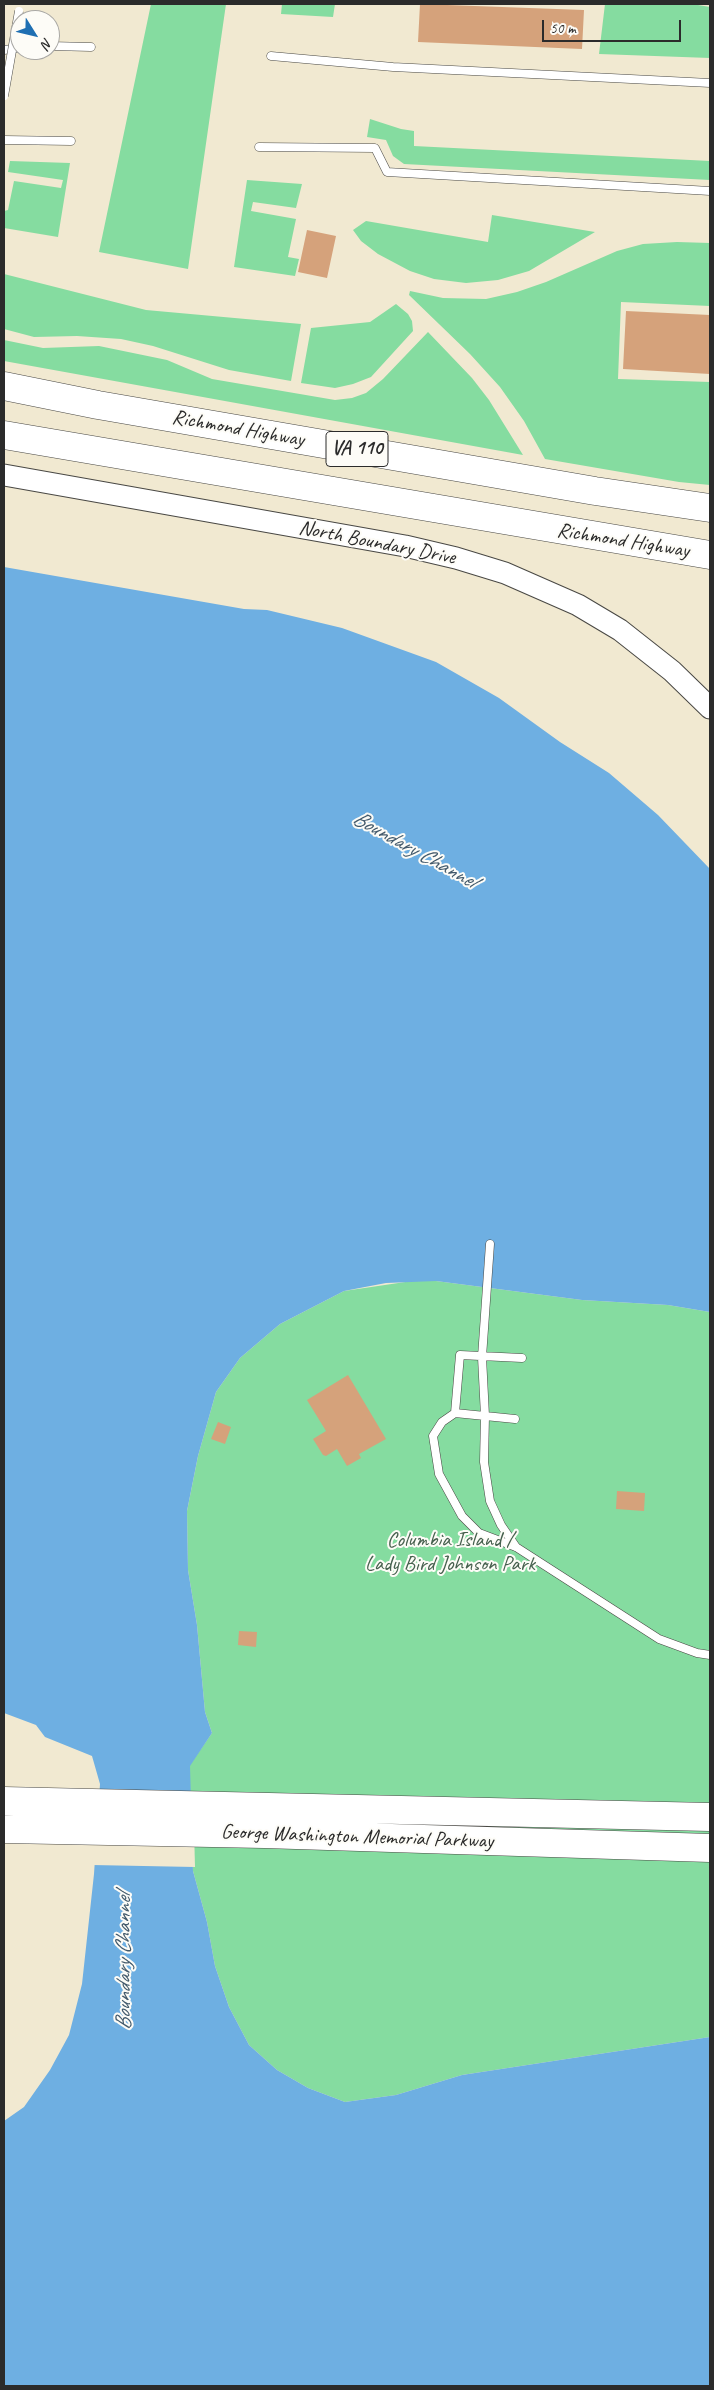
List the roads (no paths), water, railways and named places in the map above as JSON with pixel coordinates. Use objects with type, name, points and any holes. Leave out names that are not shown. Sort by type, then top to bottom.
[{"type":"highway","name":"Richmond Highway","points":[[4,386],[98,405],[595,491],[710,508]]},
{"type":"highway","name":"Richmond Highway","points":[[4,435],[710,555]]},
{"type":"highway","name":"George Washington Memorial Parkway","points":[[11,1801],[705,1815]]},
{"type":"highway","name":"George Washington Memorial Parkway","points":[[8,1831],[264,1834],[710,1848]]},
{"type":"street","name":"North Boundary Drive","points":[[4,475],[405,546],[456,558],[505,573],[578,605],[620,630],[672,671],[710,708]]},
{"type":"lane","points":[[4,96],[20,7]]},
{"type":"lane","points":[[60,46],[91,47]]},
{"type":"lane","points":[[271,56],[403,68],[710,83]]},
{"type":"lane","points":[[4,140],[71,141]]},
{"type":"lane","points":[[259,147],[375,148],[387,172],[710,190]]},
{"type":"lane","points":[[490,1244],[482,1356],[485,1416],[484,1462],[490,1501],[501,1525],[516,1547]]},
{"type":"lane","points":[[455,1413],[460,1354],[522,1358]]},
{"type":"lane","points":[[515,1420],[455,1413],[442,1422],[433,1436],[438,1474],[462,1516],[479,1533],[516,1547],[659,1638],[697,1653],[710,1655]]},
{"type":"water","name":"Boundary Channel","points":[[4,567],[244,609],[267,610],[342,628],[436,662],[499,698],[560,742],[609,773],[658,815],[710,869],[710,1312],[668,1305],[582,1300],[436,1281],[386,1283],[344,1291],[280,1324],[240,1358],[216,1392],[198,1456],[187,1511],[188,1570],[197,1625],[205,1712],[212,1733],[190,1766],[193,1871],[207,1922],[215,1966],[229,2007],[249,2045],[277,2070],[308,2088],[345,2102],[396,2095],[462,2075],[710,2037],[710,2386],[4,2386],[4,2121],[24,2107],[50,2070],[69,2035],[82,1984],[94,1874],[100,1784],[92,1756],[45,1737],[36,1725],[4,1713]]},
{"type":"park label","name":"Columbia Island / Lady Bird Johnson Park","points":[[450,1552]]}]
